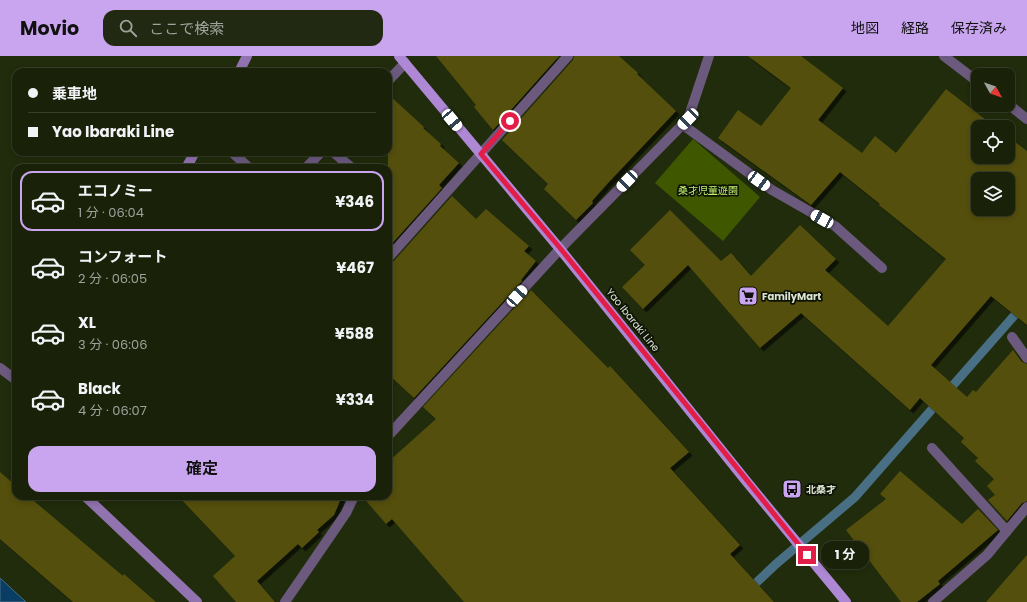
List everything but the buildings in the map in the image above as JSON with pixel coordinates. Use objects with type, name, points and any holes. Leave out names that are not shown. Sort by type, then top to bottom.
[{"type":"main road","name":"Yao Ibaraki Line","points":[[402,60],[560,248],[845,602]]},
{"type":"street","points":[[241,68],[248,56]]},
{"type":"street","points":[[392,254],[568,56]]},
{"type":"street","points":[[392,432],[560,248],[688,119],[710,56]]},
{"type":"street","points":[[944,56],[971,77]]},
{"type":"street","points":[[392,75],[402,60]]},
{"type":"street","points":[[1015,110],[1027,119]]},
{"type":"street","points":[[682,125],[772,190],[834,226],[882,268]]},
{"type":"street","points":[[236,156],[245,164]]},
{"type":"street","points":[[310,164],[317,156]]},
{"type":"street","points":[[338,156],[347,164]]},
{"type":"street","points":[[1012,337],[1027,358]]},
{"type":"street","points":[[0,368],[12,377]]},
{"type":"street","points":[[932,448],[1007,532]]},
{"type":"street","points":[[89,500],[197,602]]},
{"type":"street","points":[[285,602],[346,513],[352,500]]},
{"type":"street","points":[[934,602],[987,555],[1027,507]]},
{"type":"green space","name":"桑才児童遊園","points":[[693,139],[760,197],[723,241],[655,183]]},
{"type":"water","points":[[0,578],[26,602],[0,602]]},
{"type":"waterway","points":[[736,602],[776,564],[855,497],[1027,301]]},
{"type":"place","name":"FamilyMart","points":[[748,296]]},
{"type":"place","name":"北桑才","points":[[792,489]]},
{"type":"route","points":[[510,121],[481,154],[560,248],[807,555]]}]
